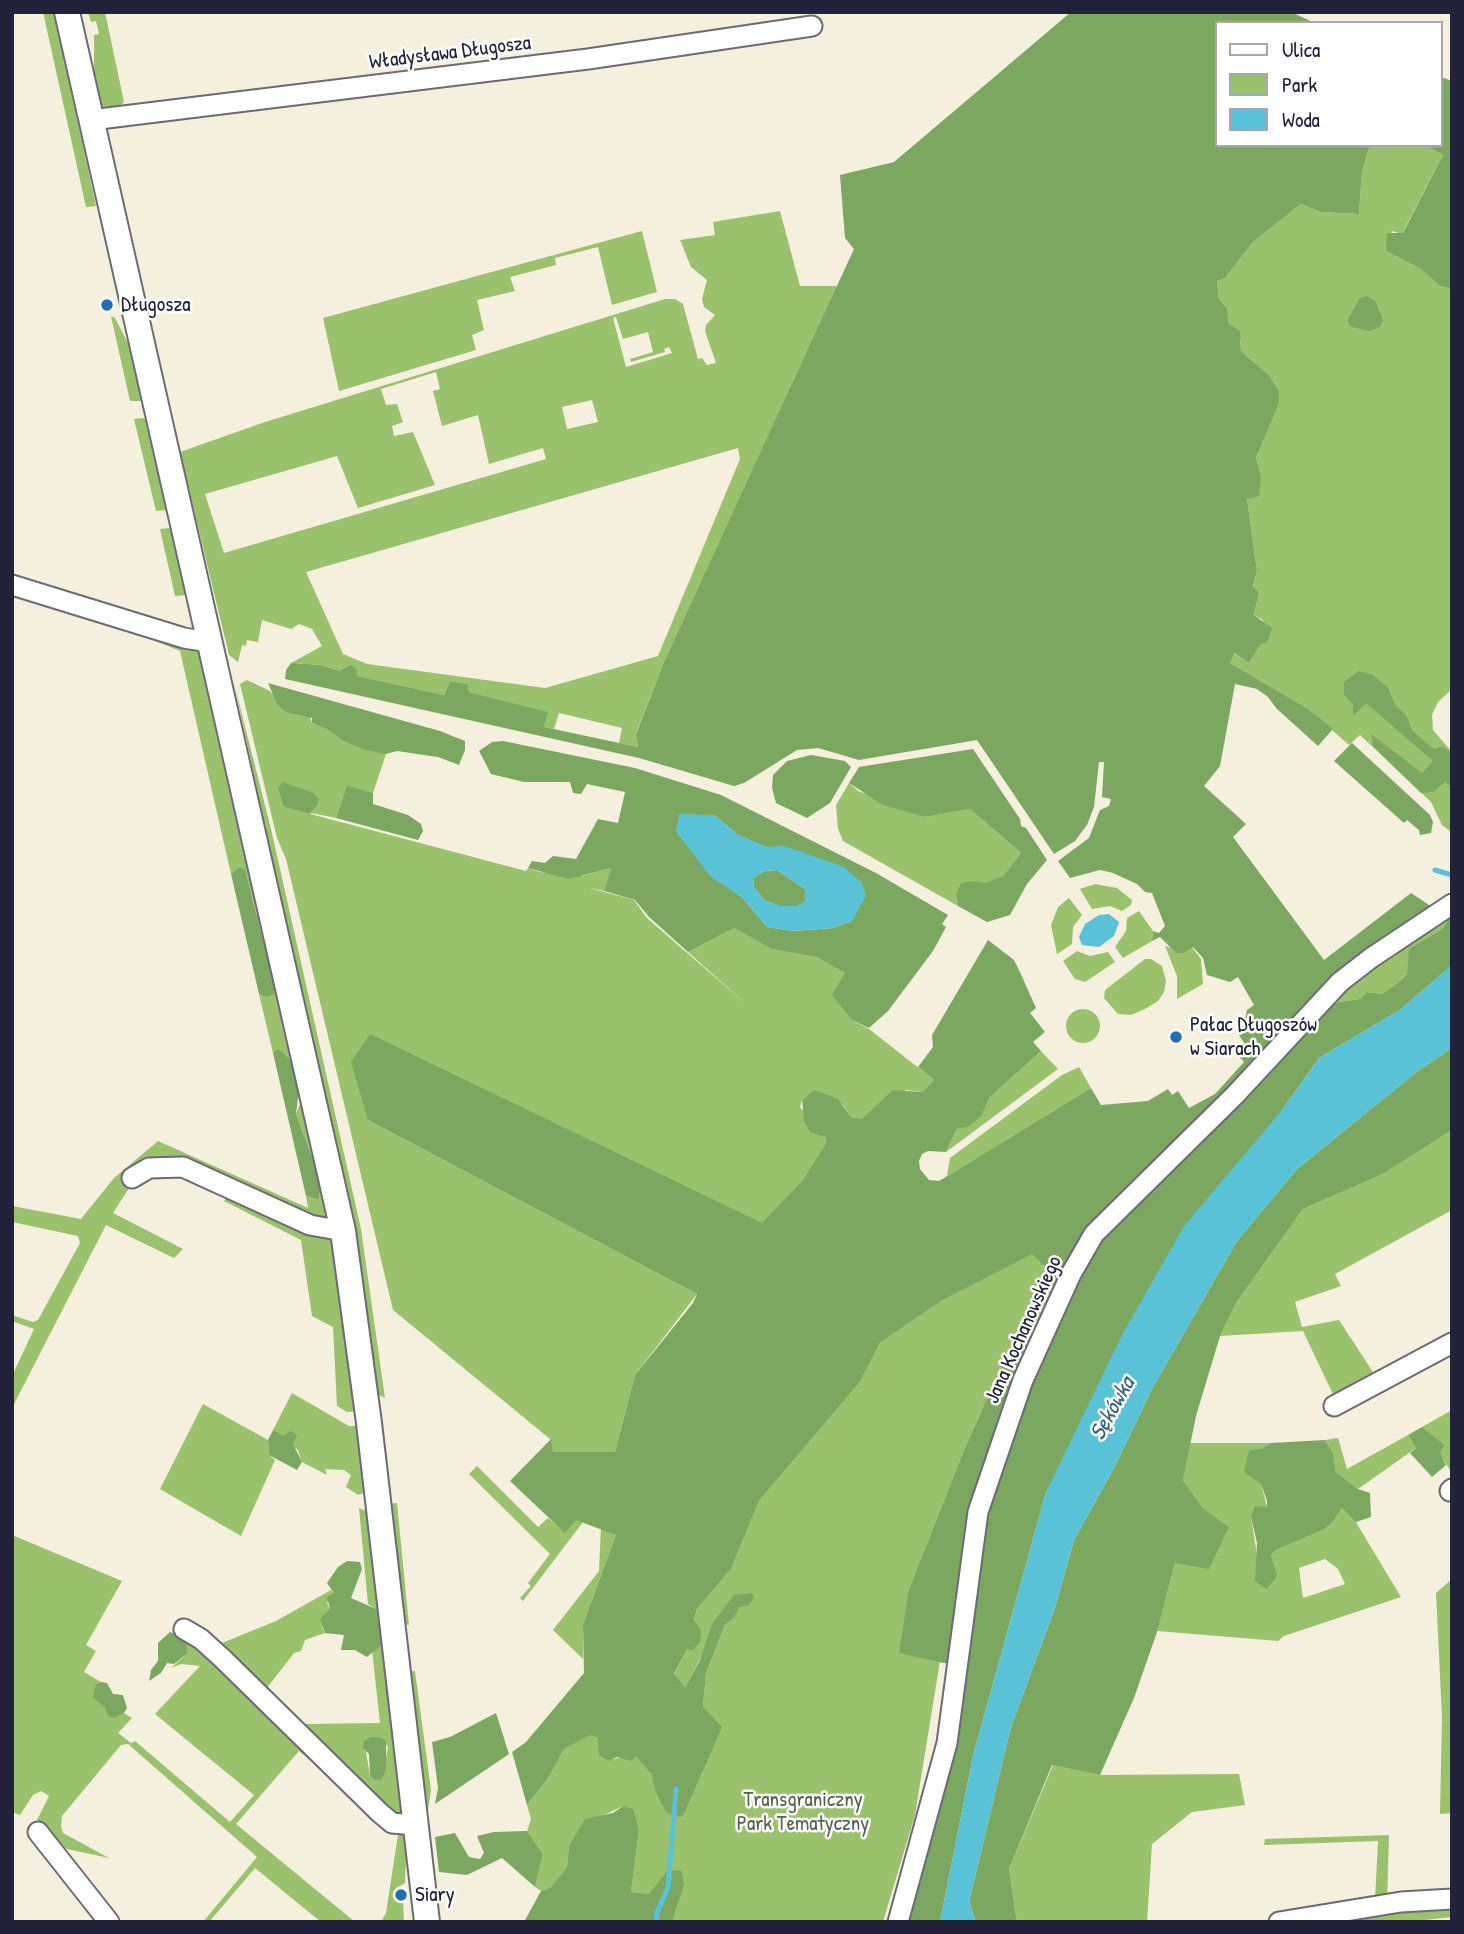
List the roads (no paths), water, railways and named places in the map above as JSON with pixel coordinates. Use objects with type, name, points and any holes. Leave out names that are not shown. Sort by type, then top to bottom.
[{"type":"main road","points":[[66,12],[342,1231],[369,1423],[427,1922]]},
{"type":"street","name":"Władysława Długosza","points":[[91,120],[588,59],[812,26]]},
{"type":"street","points":[[12,585],[184,638],[209,642]]},
{"type":"street","name":"Jana Kochanowskiego","points":[[898,1922],[947,1743],[978,1512],[1023,1380],[1071,1274],[1094,1234],[1235,1095],[1340,982],[1452,904]]},
{"type":"street","points":[[132,1178],[149,1168],[183,1167],[310,1225],[342,1231]]},
{"type":"street","points":[[1334,1406],[1452,1343]]},
{"type":"street","points":[[184,1629],[201,1639],[223,1659],[379,1812],[392,1823],[415,1825]]},
{"type":"street","points":[[38,1832],[110,1922]]},
{"type":"street","points":[[1279,1922],[1406,1902],[1452,1899]]},
{"type":"water","points":[[679,814],[714,815],[737,834],[767,847],[785,846],[844,867],[862,883],[866,896],[852,921],[833,928],[793,931],[767,927],[742,897],[711,877],[676,831]],"holes":[[[777,870],[805,889],[805,901],[797,906],[779,906],[764,900],[754,887],[753,878],[765,871]]]},
{"type":"water","points":[[1109,914],[1119,922],[1114,936],[1099,947],[1082,945],[1079,937],[1085,924],[1099,915]]},
{"type":"water","name":"Sękówka","points":[[1452,965],[1452,1048],[1419,1070],[1297,1169],[1237,1241],[1153,1387],[1115,1466],[1074,1540],[1055,1608],[1011,1727],[969,1902],[976,1922],[940,1922],[973,1756],[1046,1492],[1123,1333],[1184,1226],[1282,1110],[1319,1058],[1400,1010]]},
{"type":"waterway","points":[[1435,870],[1452,875]]},
{"type":"waterway","points":[[656,1922],[657,1912],[668,1888],[676,1789]]},
{"type":"place","name":"Długosza","points":[[107,305]]},
{"type":"place","name":"Pałac Długoszów w Siarach","points":[[1176,1037]]},
{"type":"place","name":"Siary","points":[[401,1895]]},
{"type":"park label","name":"Transgraniczny Park Tematyczny","points":[[803,1812]]}]
